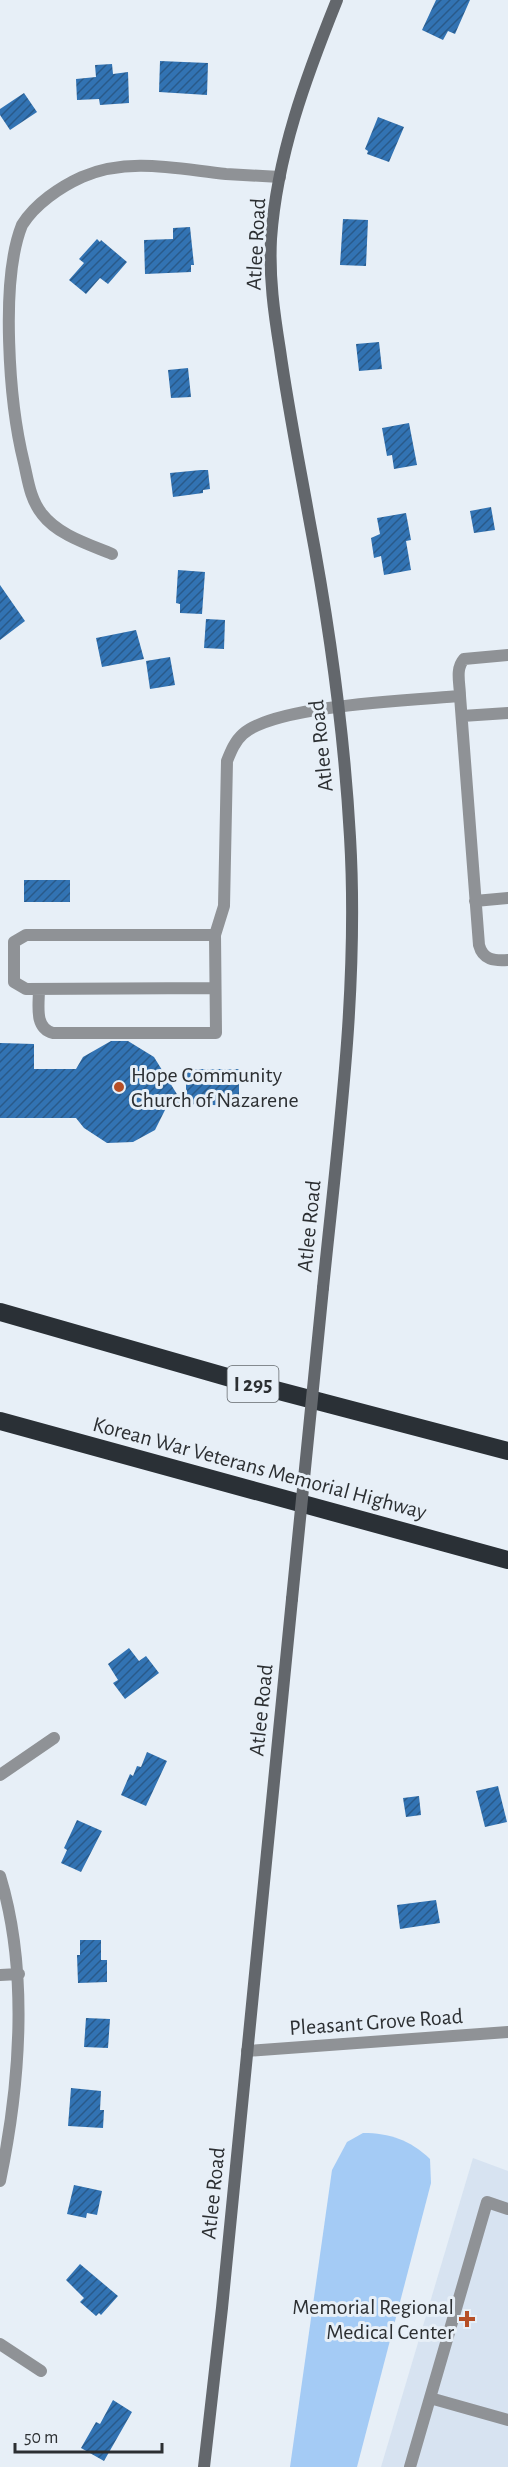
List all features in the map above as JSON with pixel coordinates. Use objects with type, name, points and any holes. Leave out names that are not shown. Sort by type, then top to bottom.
[{"type":"highway","name":"I 295","points":[[0,1312],[241,1381],[508,1451]]},
{"type":"highway","name":"Korean War Veterans Memorial Highway","points":[[0,1421],[508,1560]]},
{"type":"main road","name":"Atlee Road","points":[[204,2467],[342,1105],[350,991],[352,918],[350,837],[338,707],[316,553],[287,398],[272,299],[272,235],[287,140],[310,68],[337,0]]},
{"type":"street","points":[[112,554],[67,534],[50,523],[40,512],[32,497],[16,426],[4,318],[6,282],[11,255],[22,225],[35,209],[57,191],[81,178],[107,169],[176,166],[224,174],[280,177]]},
{"type":"street","points":[[508,655],[464,659],[460,664],[459,672],[475,901],[481,952],[487,958],[508,960]]},
{"type":"street","points":[[39,988],[40,1024],[45,1031],[53,1033],[216,1033],[215,935],[224,906],[226,761],[233,746],[244,733],[279,717],[338,707],[460,696]]},
{"type":"street","points":[[462,716],[508,713]]},
{"type":"street","points":[[475,901],[508,898]]},
{"type":"street","points":[[215,935],[26,935],[14,942],[14,982],[26,988],[215,988]]},
{"type":"street","points":[[0,1775],[54,1738]]},
{"type":"street","points":[[0,1876],[9,1908],[19,1974],[13,2099],[0,2181]]},
{"type":"street","points":[[0,1975],[19,1974]]},
{"type":"street","name":"Pleasant Grove Road","points":[[247,2051],[508,2032]]},
{"type":"street","points":[[410,2467],[487,2202],[508,2209]]},
{"type":"street","points":[[0,2344],[41,2371]]},
{"type":"street","points":[[430,2398],[508,2420]]},
{"type":"shaded area","name":"Memorial Regional Medical Center","points":[[473,2158],[508,2171],[508,2467],[381,2467]]},
{"type":"water","points":[[363,2133],[391,2136],[407,2142],[422,2152],[430,2159],[431,2183],[357,2467],[290,2467],[332,2170],[347,2142]]},
{"type":"building","points":[[436,0],[470,0],[455,34],[448,31],[443,40],[422,30]]},
{"type":"building","points":[[160,61],[208,63],[207,95],[159,92]]},
{"type":"building","points":[[112,64],[113,74],[128,72],[129,103],[100,105],[99,99],[77,100],[76,79],[96,77],[95,65]]},
{"type":"building","points":[[24,93],[37,112],[10,130],[0,115],[0,109]]},
{"type":"building","points":[[378,117],[404,127],[389,162],[367,154],[368,151],[365,149]]},
{"type":"building","points":[[343,219],[368,220],[366,266],[340,265]]},
{"type":"building","points":[[190,227],[194,265],[191,265],[191,272],[145,274],[144,240],[173,239],[173,228]]},
{"type":"building","points":[[97,239],[127,262],[108,284],[100,278],[86,294],[69,280],[84,263],[79,259]]},
{"type":"building","points":[[379,342],[382,369],[359,371],[356,344]]},
{"type":"building","points":[[188,368],[191,397],[171,398],[168,370]]},
{"type":"building","points":[[409,423],[417,465],[394,469],[392,455],[387,456],[382,428]]},
{"type":"building","points":[[208,470],[210,489],[203,490],[203,493],[173,497],[170,473]]},
{"type":"building","points":[[491,507],[495,530],[474,533],[470,511]]},
{"type":"building","points":[[406,513],[411,540],[406,541],[411,570],[384,575],[381,556],[374,558],[371,538],[380,534],[377,518]]},
{"type":"building","points":[[178,570],[205,572],[202,614],[180,613],[180,604],[176,603]]},
{"type":"building","points":[[0,585],[25,621],[0,640]]},
{"type":"building","points":[[206,619],[225,620],[224,649],[204,648]]},
{"type":"building","points":[[136,630],[144,659],[102,667],[96,638]]},
{"type":"building","points":[[170,657],[175,685],[150,689],[146,661]]},
{"type":"building","points":[[24,880],[70,880],[70,902],[24,902]]},
{"type":"building","name":"Hope Community Church of Nazarene","points":[[111,1041],[128,1041],[154,1057],[183,1104],[168,1104],[155,1130],[133,1142],[107,1143],[84,1128],[76,1118],[0,1118],[0,1043],[34,1044],[34,1069],[76,1069],[83,1057]]},
{"type":"building","points":[[186,1069],[239,1069],[239,1106],[186,1104]]},
{"type":"building","points":[[129,1648],[139,1661],[146,1656],[159,1673],[125,1699],[113,1683],[118,1680],[108,1664]]},
{"type":"building","points":[[147,1752],[167,1761],[146,1806],[121,1795],[130,1774],[133,1776],[137,1766],[141,1767]]},
{"type":"building","points":[[498,1786],[507,1822],[485,1827],[476,1791]]},
{"type":"building","points":[[419,1796],[421,1815],[406,1817],[403,1798]]},
{"type":"building","points":[[77,1820],[102,1831],[81,1872],[61,1863],[67,1850],[64,1848]]},
{"type":"building","points":[[436,1900],[440,1923],[400,1929],[397,1905]]},
{"type":"building","points":[[80,1940],[101,1940],[101,1960],[107,1960],[107,1982],[78,1983],[77,1955],[80,1955]]},
{"type":"building","points":[[86,2018],[110,2019],[108,2048],[84,2047]]},
{"type":"building","points":[[71,2088],[101,2091],[100,2110],[104,2110],[103,2128],[68,2126]]},
{"type":"building","points":[[74,2185],[102,2191],[97,2215],[87,2213],[86,2218],[67,2214]]},
{"type":"building","points":[[80,2264],[118,2296],[101,2315],[99,2313],[96,2316],[80,2302],[84,2298],[66,2280]]},
{"type":"building","points":[[113,2400],[132,2412],[104,2461],[81,2448],[96,2422],[100,2424]]},
{"type":"place","name":"Hope Community Church of Nazarene","points":[[119,1087]]},
{"type":"place","name":"Memorial Regional Medical Center","points":[[467,2319]]}]
